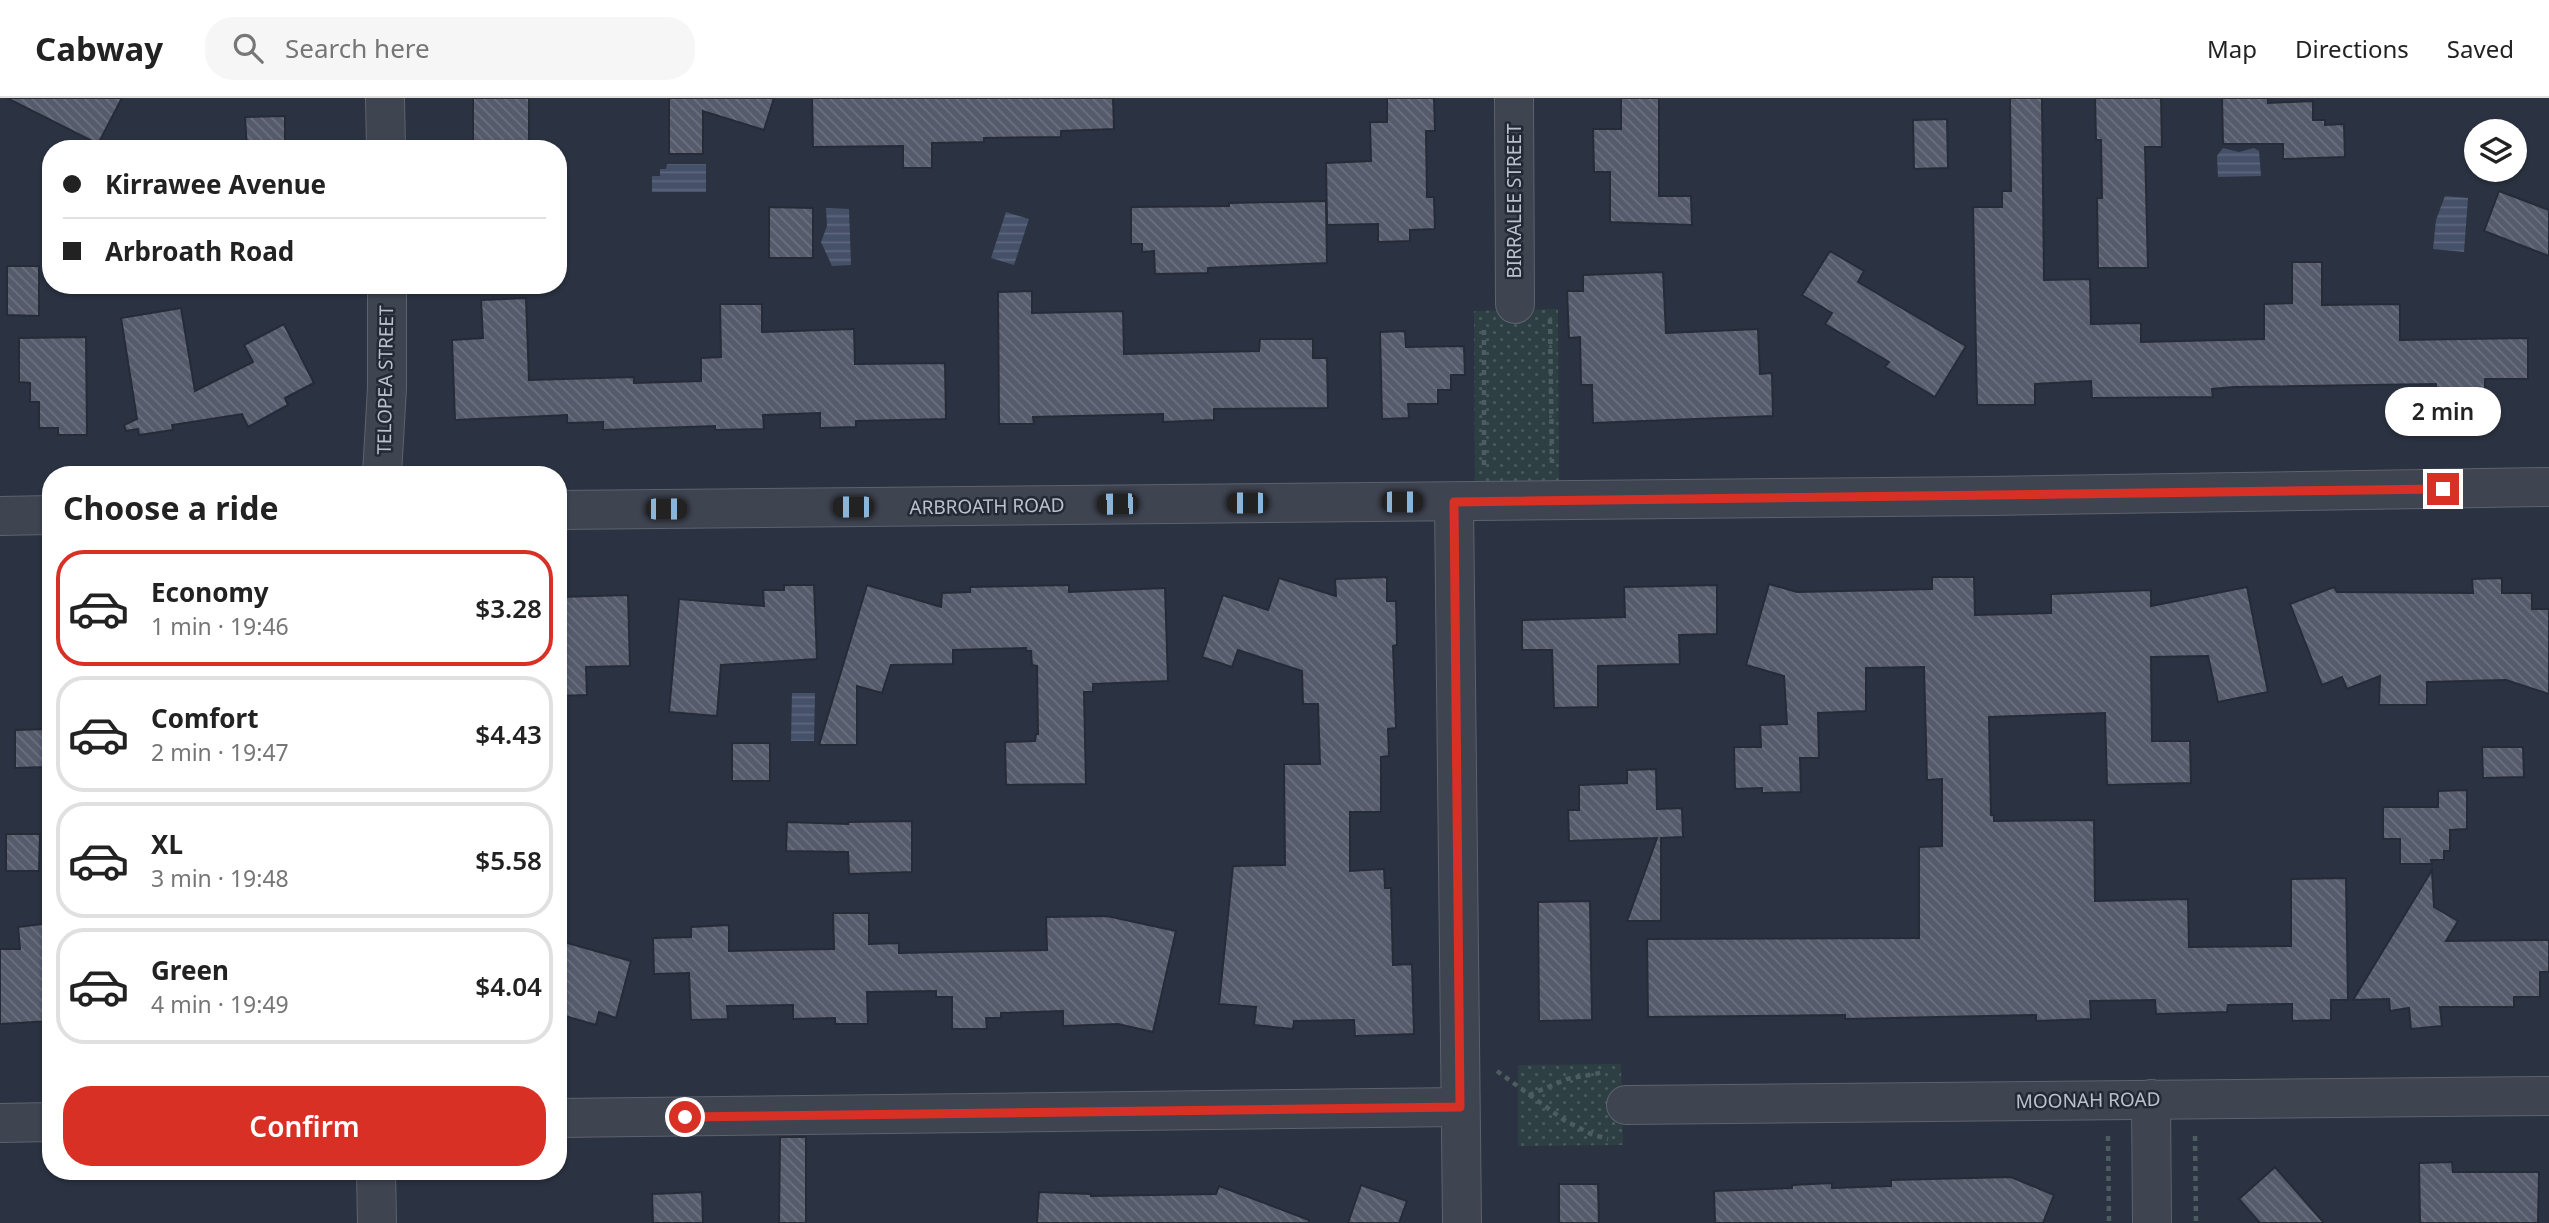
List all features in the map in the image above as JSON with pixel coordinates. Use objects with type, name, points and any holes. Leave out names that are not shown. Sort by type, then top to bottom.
[{"type":"street","points":[[385,98],[386,140]]},
{"type":"street","name":"BIRRALEE STREET","points":[[1514,98],[1515,304]]},
{"type":"street","name":"TELOPEA STREET","points":[[382,466],[387,388],[387,294]]},
{"type":"street","name":"ARBROATH ROAD","points":[[567,510],[1454,502],[2549,487]]},
{"type":"street","points":[[1454,502],[1462,1223]]},
{"type":"street","points":[[0,516],[42,515]]},
{"type":"street","name":"MOONAH ROAD","points":[[1626,1105],[2549,1096]]},
{"type":"street","points":[[2151,1099],[2152,1223]]},
{"type":"street","points":[[567,1118],[1460,1107]]},
{"type":"street","points":[[0,1123],[42,1122]]},
{"type":"street","points":[[376,1180],[377,1223]]},
{"type":"path","points":[[2195,1135],[2196,1223]]},
{"type":"path","points":[[2108,1136],[2109,1223]]},
{"type":"shaded area","points":[[1558,309],[1559,500],[1475,501],[1474,311]]},
{"type":"shaded area","points":[[1621,1064],[1623,1145],[1518,1146],[1518,1065]]},
{"type":"water","points":[[2223,148],[2239,152],[2254,148],[2259,151],[2261,176],[2218,177],[2217,156]]},
{"type":"water","points":[[667,164],[706,164],[706,192],[652,192],[652,176],[660,176],[660,169],[666,169]]},
{"type":"water","points":[[2445,196],[2468,198],[2464,252],[2433,249],[2436,220]]},
{"type":"water","points":[[826,208],[849,209],[851,265],[832,266],[821,242],[827,226]]},
{"type":"water","points":[[1006,212],[1029,219],[1014,265],[991,258]]},
{"type":"water","points":[[792,693],[815,693],[814,741],[791,741]]},
{"type":"building","points":[[7,98],[122,98],[100,140],[90,140]]},
{"type":"building","points":[[473,98],[529,98],[529,140],[473,140]]},
{"type":"building","points":[[669,98],[774,98],[764,130],[703,111],[703,154],[669,154]]},
{"type":"building","points":[[812,98],[1113,98],[1114,129],[1061,131],[1061,137],[984,138],[984,142],[932,143],[932,168],[903,168],[903,146],[813,147]]},
{"type":"building","points":[[1387,98],[1434,98],[1435,131],[1426,131],[1427,197],[1434,197],[1435,229],[1410,230],[1410,241],[1378,242],[1378,224],[1327,225],[1326,163],[1371,161],[1370,122],[1387,122]]},
{"type":"building","points":[[1621,98],[1659,98],[1659,196],[1691,196],[1692,225],[1610,222],[1610,172],[1594,172],[1593,129],[1621,129]]},
{"type":"building","points":[[2010,98],[2042,98],[2044,280],[2090,279],[2091,324],[2141,323],[2141,342],[2264,339],[2264,304],[2292,303],[2292,262],[2322,262],[2322,305],[2400,304],[2400,340],[2528,338],[2528,379],[2485,379],[2485,396],[2436,396],[2436,384],[2234,387],[2212,389],[2213,397],[2092,398],[2091,381],[2035,384],[2035,405],[1977,405],[1973,207],[2002,207],[2002,191],[2011,191]]},
{"type":"building","points":[[2095,98],[2161,98],[2162,147],[2145,147],[2148,268],[2098,268],[2097,198],[2102,198],[2101,140],[2096,140]]},
{"type":"building","points":[[2222,98],[2268,98],[2268,103],[2313,101],[2313,120],[2325,120],[2325,125],[2344,124],[2345,157],[2283,159],[2283,144],[2223,144]]},
{"type":"building","points":[[285,116],[285,140],[246,140],[245,117]]},
{"type":"building","points":[[1947,119],[1948,168],[1914,169],[1913,120]]},
{"type":"building","points":[[2499,191],[2549,210],[2549,256],[2484,231]]},
{"type":"building","points":[[1326,201],[1327,263],[1208,268],[1208,273],[1155,274],[1154,251],[1142,252],[1142,244],[1131,244],[1131,207]]},
{"type":"building","points":[[769,207],[813,208],[813,258],[769,258]]},
{"type":"building","points":[[1830,251],[1864,271],[1858,282],[1966,346],[1935,397],[1885,367],[1889,362],[1825,324],[1832,313],[1802,295]]},
{"type":"building","points":[[7,266],[39,266],[39,316],[7,315]]},
{"type":"building","points":[[1663,272],[1666,333],[1758,329],[1760,374],[1772,373],[1773,416],[1593,423],[1592,385],[1581,385],[1580,337],[1569,338],[1567,291],[1583,291],[1583,275]]},
{"type":"building","points":[[1032,291],[1032,313],[1123,311],[1124,354],[1259,351],[1260,339],[1313,339],[1313,358],[1327,358],[1328,408],[1214,409],[1214,420],[1163,422],[1163,414],[1033,417],[1034,424],[999,424],[998,292]]},
{"type":"building","points":[[526,298],[529,380],[634,377],[634,383],[701,381],[701,358],[721,357],[720,304],[762,304],[762,332],[854,329],[855,364],[945,363],[946,419],[856,421],[856,427],[820,428],[820,413],[763,415],[764,429],[715,430],[715,426],[603,430],[603,422],[567,423],[567,415],[455,420],[452,340],[483,338],[481,300]]},
{"type":"building","points":[[181,308],[195,391],[253,362],[244,345],[284,324],[314,383],[285,398],[288,405],[248,427],[242,414],[172,425],[173,430],[139,435],[138,429],[126,431],[124,425],[137,419],[121,318]]},
{"type":"building","points":[[1405,331],[1406,347],[1464,346],[1465,375],[1451,375],[1451,390],[1438,390],[1438,404],[1408,404],[1409,418],[1382,419],[1380,332]]},
{"type":"building","points":[[86,337],[87,435],[58,435],[58,428],[39,428],[39,402],[30,402],[30,383],[19,382],[19,338]]},
{"type":"building","points":[[1387,577],[1387,601],[1396,601],[1397,645],[1393,646],[1396,728],[1388,729],[1389,756],[1381,757],[1381,812],[1350,812],[1350,871],[1384,869],[1385,888],[1391,888],[1393,965],[1412,964],[1414,1034],[1355,1036],[1354,1020],[1294,1021],[1293,1029],[1254,1025],[1256,1007],[1219,1004],[1233,866],[1285,865],[1284,764],[1320,764],[1318,704],[1303,704],[1302,671],[1238,650],[1232,667],[1202,657],[1223,595],[1268,610],[1279,578],[1336,596],[1335,579]]},
{"type":"building","points":[[1932,577],[1974,577],[1975,615],[2051,613],[2051,594],[2151,590],[2151,606],[2247,587],[2268,692],[2218,702],[2208,656],[2151,657],[2152,741],[2190,741],[2191,783],[2107,785],[2105,713],[1989,717],[1991,815],[1994,815],[1994,821],[2094,820],[2095,901],[2188,899],[2189,947],[2291,946],[2291,879],[2346,878],[2348,1000],[2331,1000],[2331,1020],[2292,1021],[2292,1004],[2228,1005],[2227,1012],[2156,1014],[2155,1000],[2090,1001],[2091,1019],[2036,1021],[2036,1015],[1845,1019],[1845,1015],[1648,1017],[1647,939],[1919,938],[1919,847],[1942,846],[1942,779],[1927,780],[1924,667],[1866,668],[1866,711],[1818,713],[1819,758],[1800,758],[1801,792],[1762,793],[1762,788],[1735,789],[1734,747],[1761,747],[1760,725],[1787,724],[1784,676],[1746,665],[1769,584],[1797,592],[1932,589]]},
{"type":"building","points":[[2502,578],[2502,593],[2532,593],[2532,609],[2549,609],[2549,694],[2506,680],[2427,682],[2427,705],[2379,705],[2380,676],[2347,689],[2342,677],[2322,685],[2290,604],[2334,587],[2337,592],[2473,593],[2472,579]]},
{"type":"building","points":[[784,585],[814,585],[817,659],[721,665],[717,716],[669,712],[679,599],[764,606],[763,590],[784,590]]},
{"type":"building","points":[[867,585],[941,607],[942,593],[970,592],[970,587],[1069,585],[1069,592],[1165,588],[1168,681],[1093,684],[1093,692],[1084,692],[1086,784],[1006,785],[1005,742],[1035,741],[1038,734],[1037,666],[1032,665],[1031,651],[1026,651],[1026,648],[953,650],[953,664],[891,665],[882,693],[857,686],[857,745],[819,745]]},
{"type":"building","points":[[1717,585],[1717,634],[1679,635],[1680,664],[1598,666],[1598,707],[1554,708],[1552,650],[1522,650],[1522,620],[1625,617],[1624,587]]},
{"type":"building","points":[[628,595],[630,666],[586,667],[587,695],[567,696],[567,597]]},
{"type":"building","points":[[42,729],[42,767],[15,768],[15,730]]},
{"type":"building","points":[[732,743],[770,743],[770,781],[732,781]]},
{"type":"building","points":[[2482,747],[2523,747],[2524,777],[2483,778]]},
{"type":"building","points":[[1656,769],[1657,809],[1682,808],[1683,837],[1661,838],[1661,921],[1627,921],[1657,838],[1569,841],[1568,810],[1579,810],[1579,785],[1627,783],[1627,770]]},
{"type":"building","points":[[2467,790],[2467,829],[2450,830],[2450,851],[2444,851],[2444,860],[2431,860],[2432,864],[2400,864],[2400,839],[2383,839],[2383,807],[2438,807],[2438,791]]},
{"type":"building","points":[[912,821],[912,872],[849,874],[848,852],[786,851],[787,822],[848,824]]},
{"type":"building","points":[[6,834],[40,834],[39,871],[6,871]]},
{"type":"building","points":[[2432,870],[2434,907],[2458,921],[2446,941],[2549,940],[2549,972],[2540,972],[2540,997],[2514,997],[2514,1007],[2440,1007],[2442,1026],[2411,1029],[2409,1008],[2390,1011],[2389,999],[2353,1000]]},
{"type":"building","points":[[1590,901],[1592,1020],[1539,1021],[1538,902]]},
{"type":"building","points":[[833,913],[869,913],[869,944],[899,943],[899,953],[1047,950],[1046,917],[1107,916],[1176,931],[1153,1032],[1118,1024],[1063,1026],[1063,1011],[1001,1013],[1001,1018],[986,1018],[987,1029],[952,1029],[952,997],[936,997],[936,991],[867,992],[868,1024],[835,1024],[835,1018],[793,1019],[793,1005],[727,1006],[728,1019],[691,1020],[689,973],[654,974],[653,938],[691,937],[691,927],[729,925],[729,951],[834,949]]},
{"type":"building","points":[[42,924],[42,1022],[0,1024],[0,949],[20,949],[18,927]]},
{"type":"building","points":[[567,943],[631,961],[616,1018],[599,1012],[596,1025],[567,1017]]},
{"type":"building","points":[[780,1137],[806,1137],[806,1223],[779,1223]]},
{"type":"building","points":[[2452,1162],[2453,1172],[2539,1172],[2538,1223],[2420,1223],[2419,1163]]},
{"type":"building","points":[[2275,1167],[2324,1223],[2260,1223],[2239,1199]]},
{"type":"building","points":[[2011,1177],[2054,1195],[2043,1223],[1715,1223],[1714,1191],[1792,1188],[1792,1185],[1832,1183],[1832,1188],[1891,1186],[1891,1180]]},
{"type":"building","points":[[1559,1184],[1598,1184],[1599,1223],[1559,1223]]},
{"type":"building","points":[[1361,1185],[1407,1201],[1399,1223],[1348,1223]]},
{"type":"building","points":[[1219,1186],[1309,1220],[1309,1223],[1037,1223],[1039,1192],[1091,1196],[1216,1194]]},
{"type":"building","points":[[702,1192],[703,1223],[653,1223],[652,1194]]},
{"type":"route","points":[[685,1117],[1460,1107],[1454,502],[2443,489]]}]
